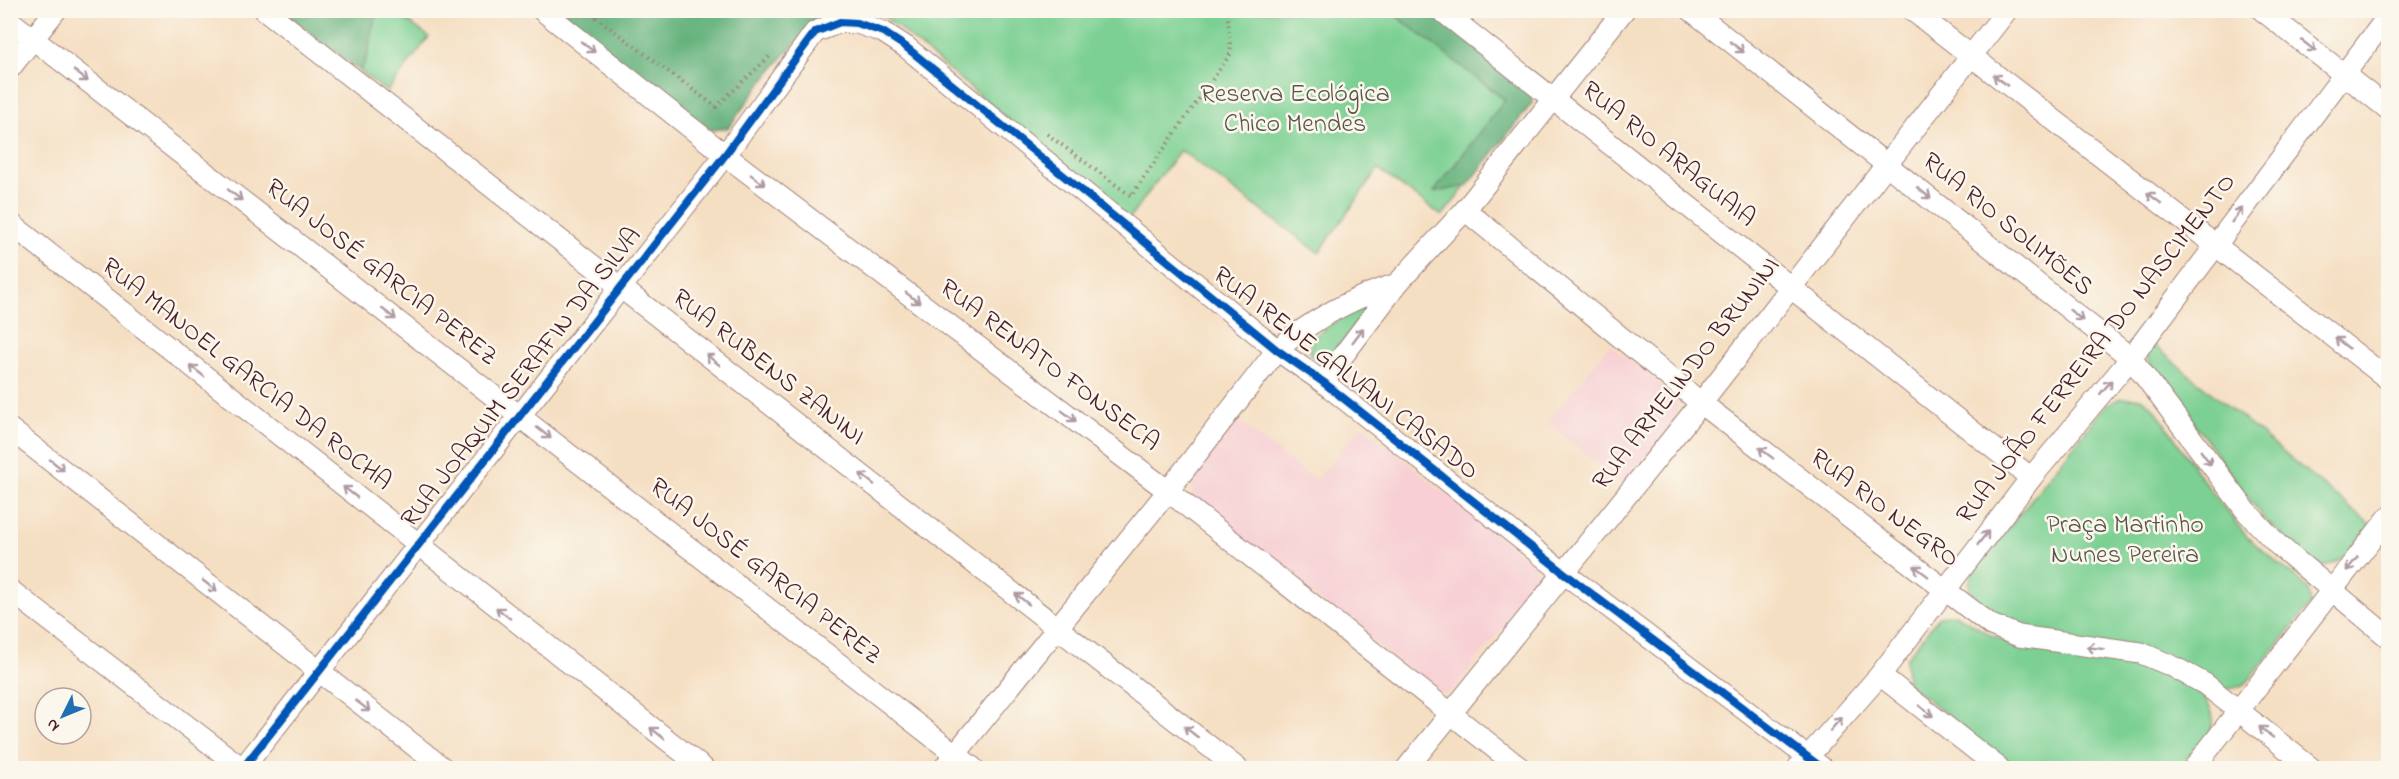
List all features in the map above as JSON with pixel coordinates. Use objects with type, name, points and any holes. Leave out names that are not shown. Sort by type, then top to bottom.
[{"type":"street","points":[[10,68],[56,10]]},
{"type":"street","name":"RUA RUBENS ZANINI","points":[[265,10],[1237,768]]},
{"type":"street","name":"RUA RENATO FONSECA","points":[[542,10],[725,155],[1168,491],[1520,768]]},
{"type":"street","name":"RUA RIO ARAGUAIA","points":[[1441,10],[2031,478]]},
{"type":"street","points":[[1323,382],[1397,284],[1465,210],[1624,10]]},
{"type":"street","name":"RUA RIO SOLIMÕES","points":[[1691,10],[2131,358],[2247,513],[2277,544],[2388,637]]},
{"type":"street","points":[[1912,10],[2388,379]]},
{"type":"street","name":"RUA ARMELINDO BRUNINI","points":[[1407,768],[1701,403],[2007,10]]},
{"type":"street","points":[[2262,10],[2388,109]]},
{"type":"street","name":"RUA JOÃO FERREIRA DO NASCIMENTO","points":[[1809,765],[2031,478],[2131,358],[2388,16]]},
{"type":"street","name":"RUA JOSÉ GARCIA PEREZ","points":[[10,21],[519,414],[949,761],[973,768]]},
{"type":"street","name":"RUA JOAQUIM SERAFIN DA SILVA","points":[[243,768],[519,414],[725,155],[815,32],[840,22]]},
{"type":"street","name":"RUA IRENE GALVANI CASADO","points":[[840,22],[858,23],[883,32],[906,47],[1277,350],[1323,382],[1809,765]]},
{"type":"street","name":"RUA RIO NEGRO","points":[[1465,210],[1701,403],[1991,625],[2019,636],[2141,653],[2172,666],[2205,684],[2312,768]]},
{"type":"street","name":"RUA MANOEL GARCIA DA ROCHA","points":[[10,224],[703,768]]},
{"type":"street","points":[[949,761],[1168,491],[1277,350],[1292,336],[1363,295],[1397,284]]},
{"type":"street","points":[[10,429],[442,768]]},
{"type":"street","points":[[2194,768],[2388,518]]},
{"type":"street","points":[[10,590],[243,768]]},
{"type":"street","points":[[1880,675],[2000,768]]},
{"type":"path","points":[[586,10],[716,107],[776,51]]},
{"type":"path","points":[[1038,127],[1131,196],[1231,53],[1227,10]]},
{"type":"shaded area","points":[[1610,345],[1671,392],[1677,404],[1675,421],[1623,485],[1547,422]]},
{"type":"shaded area","points":[[1238,421],[1316,481],[1361,425],[1535,566],[1539,583],[1454,689],[1442,695],[1203,510],[1192,494],[1194,478]]},
{"type":"green space","points":[[282,11],[379,11],[375,18],[367,56],[360,71]]},
{"type":"green space","points":[[379,11],[394,11],[429,37],[387,92],[360,71],[367,56],[375,18]]},
{"type":"green space","points":[[558,11],[837,11],[807,32],[792,47],[728,128],[711,130]]},
{"type":"green space","name":"Reserva Ecológica Chico Mendes","points":[[861,11],[1429,11],[1532,103],[1442,216],[1378,169],[1319,253],[1180,150],[1129,219],[880,13]]},
{"type":"green space","points":[[1390,11],[1429,11],[1526,85],[1531,93],[1532,103],[1467,186],[1434,192],[1505,100]]},
{"type":"green space","points":[[1365,300],[1373,301],[1329,359],[1314,360],[1311,357],[1310,348],[1314,337]]},
{"type":"green space","points":[[2151,343],[2371,525],[2344,557],[2325,567],[2310,561],[2264,519],[2147,358]]},
{"type":"green space","name":"Praça Martinho Nunes Pereira","points":[[2121,398],[2141,398],[2155,409],[2205,483],[2247,537],[2308,588],[2311,604],[2244,686],[2227,689],[2018,626],[1993,617],[1972,601],[1969,582],[1975,570],[2107,404]]},
{"type":"green space","points":[[1955,614],[1994,636],[2020,646],[2131,665],[2187,685],[2206,700],[2213,719],[2210,732],[2181,768],[2015,768],[1907,683],[1906,659],[1939,616]]},
{"type":"cycle path","points":[[243,768],[725,155],[815,32],[840,22],[857,23],[883,32],[906,47],[1277,350],[1323,382],[1564,573],[1822,768]]}]
